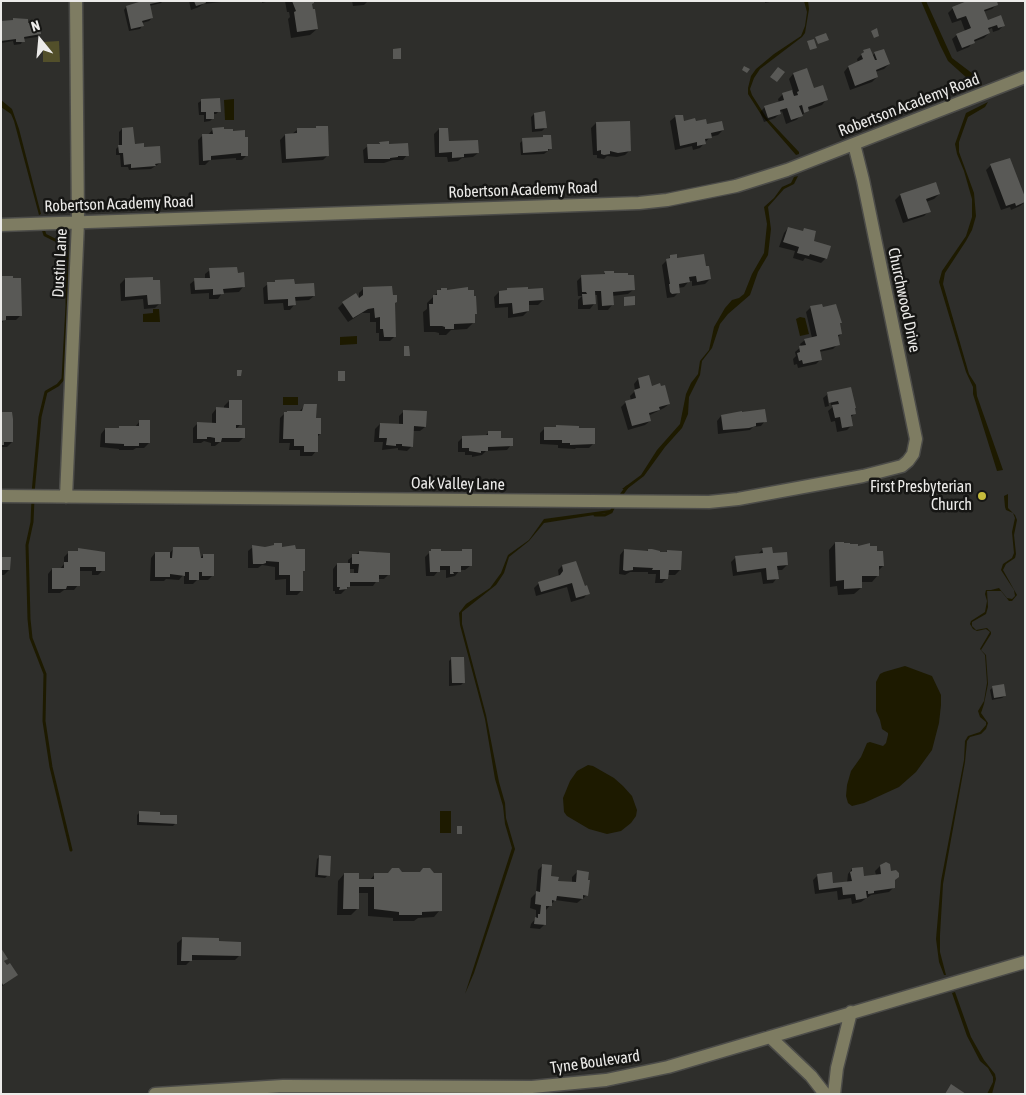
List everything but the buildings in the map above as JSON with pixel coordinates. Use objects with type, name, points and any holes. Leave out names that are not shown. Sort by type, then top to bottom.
[{"type":"street","name":"Dustin Lane","points":[[66,497],[78,222],[76,1]]},
{"type":"street","name":"Robertson Academy Road","points":[[1,225],[667,200],[736,186],[787,170],[1025,77]]},
{"type":"street","name":"Churchwood Drive","points":[[854,144],[916,439],[915,447],[908,461]]},
{"type":"street","name":"Oak Valley Lane","points":[[1,496],[709,502],[738,499],[863,476],[902,466],[908,461]]},
{"type":"street","name":"Tyne Boulevard","points":[[155,1094],[283,1086],[495,1088],[572,1084],[606,1080],[668,1067],[1025,962]]},
{"type":"street","points":[[834,1094],[837,1068],[851,1012]]},
{"type":"street","points":[[770,1036],[811,1076],[825,1094]]},
{"type":"shaded area","points":[[804,1],[808,1],[809,9],[805,33],[760,69],[750,89],[766,117],[799,152],[796,155],[762,116],[748,94],[748,88],[751,76],[756,69],[801,36],[807,12]]},
{"type":"shaded area","points":[[921,1],[926,1],[952,58],[977,77],[982,85],[977,87],[948,61]]},
{"type":"shaded area","points":[[59,41],[60,62],[43,62],[43,42]]},
{"type":"shaded area","points":[[234,99],[234,120],[225,120],[224,100]]},
{"type":"shaded area","points":[[1,100],[12,109],[19,129],[41,214],[39,215],[14,121],[11,114],[1,107]]},
{"type":"shaded area","points":[[988,102],[985,107],[968,117],[959,142],[959,152],[974,193],[976,216],[972,230],[945,273],[943,284],[969,374],[976,385],[977,396],[1003,470],[997,471],[973,394],[973,387],[966,372],[939,282],[942,271],[966,236],[972,217],[972,199],[955,144],[966,113]]},
{"type":"shaded area","points":[[798,176],[794,184],[784,189],[768,207],[771,229],[768,255],[758,272],[750,295],[728,314],[720,324],[712,348],[702,361],[700,375],[689,397],[688,414],[682,428],[665,447],[644,476],[627,489],[622,489],[641,475],[657,450],[680,424],[686,394],[698,374],[700,361],[709,350],[714,327],[732,300],[744,294],[752,274],[764,253],[767,224],[764,207],[782,187],[791,183],[794,177]]},
{"type":"shaded area","points":[[153,309],[159,309],[160,322],[143,322],[143,314],[153,313]]},
{"type":"shaded area","points":[[800,317],[805,318],[809,334],[800,336],[796,319]]},
{"type":"shaded area","points":[[357,336],[357,344],[340,345],[340,337]]},
{"type":"shaded area","points":[[283,397],[298,397],[298,405],[283,405]]},
{"type":"shaded area","points":[[1008,494],[1008,508],[1013,513],[1006,510],[1005,507],[1004,496]]},
{"type":"shaded area","points":[[610,510],[613,512],[544,523],[529,541],[509,557],[504,573],[496,585],[462,612],[462,624],[486,715],[505,803],[506,818],[515,849],[474,973],[465,994],[512,848],[495,779],[485,719],[460,625],[459,613],[466,604],[490,588],[501,573],[508,555],[529,540],[544,519]]},
{"type":"shaded area","points":[[1013,513],[1017,520],[1014,535],[1016,554],[1015,558],[1006,564],[1003,570],[1017,595],[1012,601],[1009,601],[1001,591],[987,591],[988,607],[986,614],[972,622],[972,626],[976,630],[987,628],[991,632],[981,650],[986,655],[988,684],[984,704],[981,713],[988,723],[986,729],[981,734],[970,737],[967,741],[965,762],[943,884],[940,952],[946,975],[944,975],[939,962],[936,939],[941,881],[964,760],[965,741],[968,736],[980,732],[986,725],[978,711],[984,701],[987,683],[985,655],[980,649],[990,632],[986,629],[977,631],[973,629],[970,624],[971,621],[985,612],[986,590],[999,588],[1007,598],[1012,599],[1015,596],[1014,590],[1001,570],[1003,564],[1012,558],[1014,553],[1012,532],[1015,518]]},
{"type":"shaded area","points":[[905,666],[932,676],[941,695],[939,723],[932,750],[916,772],[899,787],[864,803],[852,806],[848,803],[846,796],[851,771],[861,757],[867,743],[870,742],[883,746],[888,735],[882,729],[876,711],[876,682],[880,674]]},
{"type":"shaded area","points":[[588,765],[614,778],[632,796],[637,810],[636,816],[621,831],[607,834],[589,829],[567,816],[564,812],[563,798],[570,781],[577,771]]},
{"type":"shaded area","points":[[440,811],[451,811],[451,833],[440,833]]},
{"type":"shaded area","points":[[955,992],[971,1037],[984,1060],[995,1074],[996,1079],[992,1094],[987,1094],[993,1082],[993,1077],[988,1068],[980,1061],[967,1036],[952,993]]},
{"type":"waterway","points":[[33,493],[40,417],[46,392],[58,385],[63,379],[67,306],[67,246],[45,235],[43,229]]},
{"type":"waterway","points":[[619,498],[627,487]]},
{"type":"waterway","points":[[33,499],[32,522],[27,545],[31,638],[45,674],[44,721],[51,767],[71,850]]},
{"type":"waterway","points":[[595,515],[605,515],[611,512],[614,506]]},
{"type":"place","name":"First Presbyterian Church","points":[[982,496]]}]
